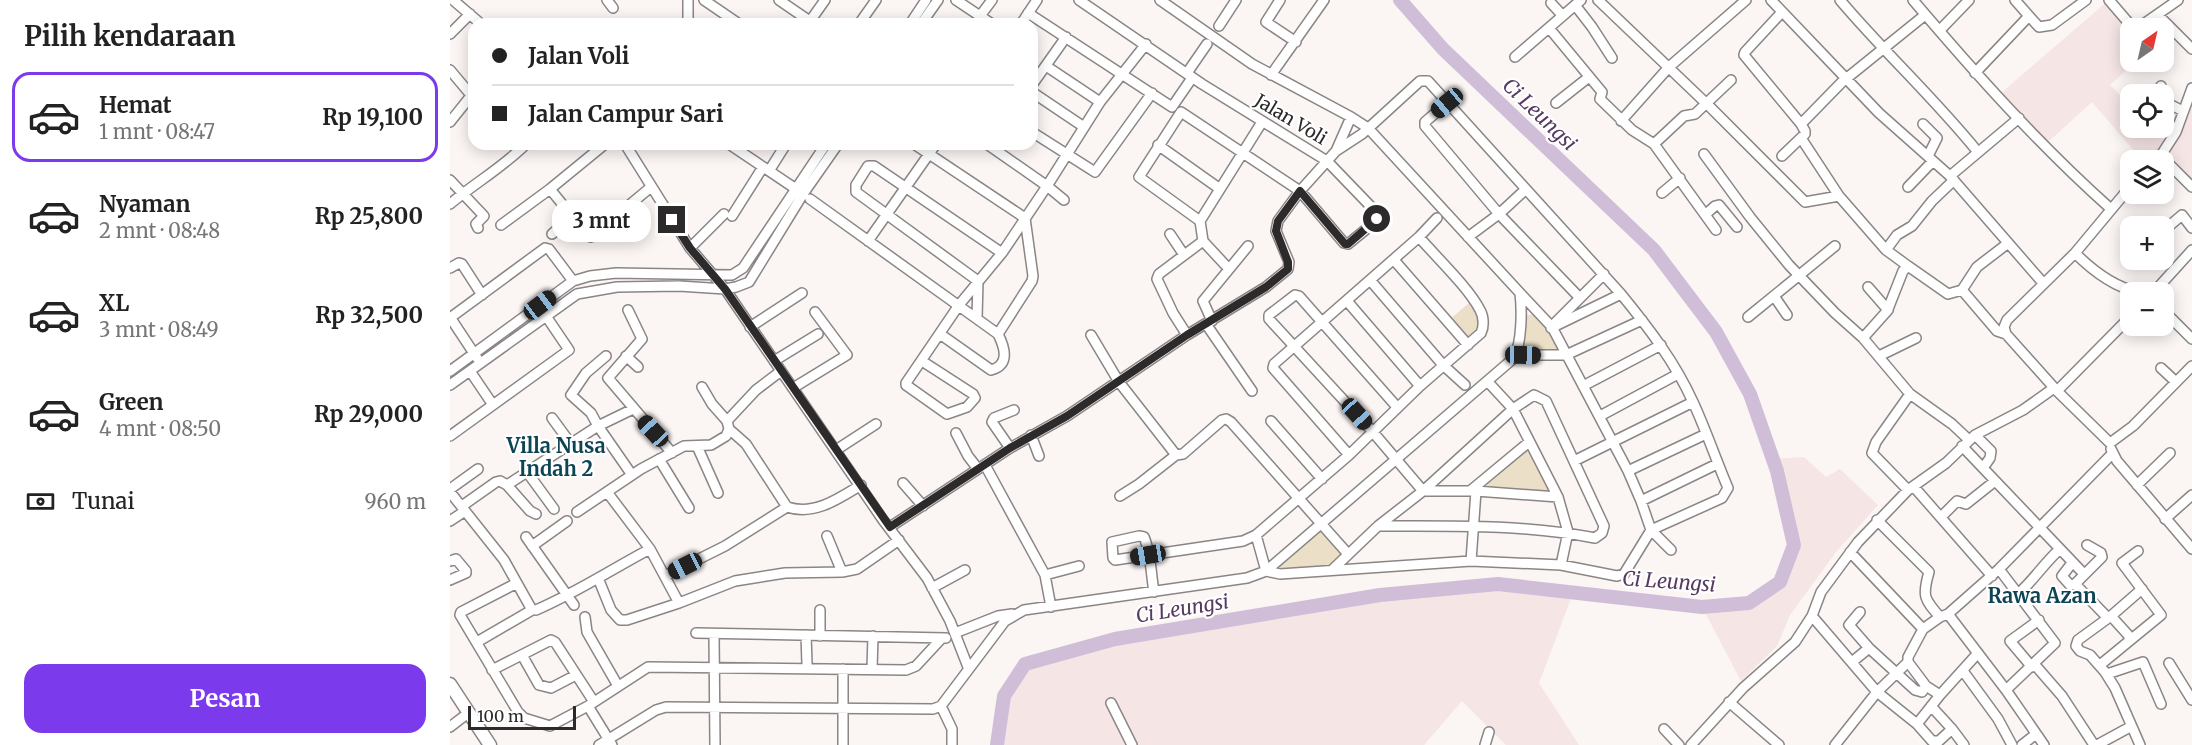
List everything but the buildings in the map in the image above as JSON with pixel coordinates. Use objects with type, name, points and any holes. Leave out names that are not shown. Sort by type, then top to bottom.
[{"type":"main road","points":[[453,689],[463,717],[483,745]]},
{"type":"main road","points":[[453,689],[490,745]]},
{"type":"street","points":[[453,0],[474,18]]},
{"type":"street","points":[[688,0],[688,18]]},
{"type":"street","points":[[704,0],[730,18]]},
{"type":"street","points":[[780,0],[804,18]]},
{"type":"street","points":[[814,18],[825,0]]},
{"type":"street","points":[[863,18],[876,0]]},
{"type":"street","points":[[914,18],[926,0]]},
{"type":"street","points":[[925,18],[938,0]]},
{"type":"street","points":[[956,0],[975,18]]},
{"type":"street","points":[[978,18],[992,0]]},
{"type":"street","points":[[1025,18],[1037,0]]},
{"type":"street","name":"Jalan Voli","points":[[1079,0],[1190,76],[1328,161],[1377,211],[1378,217],[1375,222],[1345,244],[1300,191]]},
{"type":"street","points":[[1094,10],[1101,0]]},
{"type":"street","points":[[1160,0],[1271,75],[1368,128],[1551,327],[1628,471],[1651,530],[1671,550]]},
{"type":"street","points":[[1219,26],[1236,0]]},
{"type":"street","points":[[1280,0],[1266,22],[1296,42]]},
{"type":"street","points":[[1271,75],[1324,0]]},
{"type":"street","points":[[1598,0],[1805,202],[1839,196]]},
{"type":"street","points":[[1621,121],[1669,67],[1746,0]]},
{"type":"street","points":[[1771,0],[1845,80],[1952,178],[2043,283]]},
{"type":"street","points":[[1840,0],[1932,98],[1977,151]]},
{"type":"street","points":[[1913,0],[1975,73],[2068,170],[2111,209]]},
{"type":"street","points":[[2015,0],[2039,27],[2047,28],[2087,0],[2095,0]]},
{"type":"street","points":[[2109,0],[2124,18]]},
{"type":"street","points":[[2153,18],[2178,0]]},
{"type":"street","points":[[1940,30],[1966,1]]},
{"type":"street","points":[[1515,57],[1578,2],[1612,58]]},
{"type":"street","points":[[1551,3],[1562,15]]},
{"type":"street","points":[[1782,12],[1745,52],[1744,56],[1805,130],[1801,138],[1782,156]]},
{"type":"street","points":[[1028,13],[1036,18]]},
{"type":"street","points":[[450,34],[470,15]]},
{"type":"street","points":[[1801,124],[1845,80],[1925,15]]},
{"type":"street","points":[[2158,15],[2192,49]]},
{"type":"street","points":[[1975,73],[2029,16]]},
{"type":"street","points":[[1038,19],[1172,107],[1207,44]]},
{"type":"street","points":[[1549,28],[1602,92],[1600,99],[1604,106],[1639,136],[1654,144],[1716,230]]},
{"type":"street","points":[[1038,77],[1066,37]]},
{"type":"street","points":[[922,361],[973,394],[975,398],[973,403],[947,414],[906,383],[959,305],[1002,253],[1100,102],[1146,45]]},
{"type":"street","points":[[1046,66],[1100,102]]},
{"type":"street","points":[[450,70],[468,89]]},
{"type":"street","points":[[1556,103],[1588,77]]},
{"type":"street","points":[[1654,144],[1684,116],[1694,115],[1731,80]]},
{"type":"street","points":[[1266,571],[1280,574],[1471,561],[1561,565],[1617,576],[1622,575],[1651,530],[1724,496],[1728,488],[1693,402],[1661,345],[1604,274],[1428,81],[1420,81],[1368,128],[1336,151]]},
{"type":"street","points":[[2165,150],[2177,129],[2192,88]]},
{"type":"street","points":[[1038,136],[1092,171],[1096,171],[1152,93]]},
{"type":"street","points":[[1038,96],[1084,127]]},
{"type":"street","points":[[450,122],[468,100]]},
{"type":"street","points":[[1447,103],[1425,122],[1425,126],[1499,214],[1578,297]]},
{"type":"street","points":[[2174,106],[2183,111]]},
{"type":"street","points":[[1200,221],[1139,177],[1180,112],[1300,191]]},
{"type":"street","points":[[890,527],[1010,448],[1067,416],[1187,335],[1266,287],[1288,269],[1288,262],[1276,231],[1278,221],[1300,191],[1336,151],[1351,117]]},
{"type":"street","points":[[1886,250],[1897,235],[1912,226],[1977,151],[2019,118]]},
{"type":"street","points":[[1228,268],[1203,241],[1200,221],[1262,122]]},
{"type":"street","points":[[1908,187],[1930,158],[1937,138],[1923,124]]},
{"type":"street","points":[[1801,138],[1839,196],[1886,250],[1948,294],[1962,290],[1977,267],[2007,244]]},
{"type":"street","points":[[1158,146],[1220,189]]},
{"type":"street","points":[[450,204],[498,169],[519,150]]},
{"type":"street","points":[[501,225],[598,150]]},
{"type":"street","points":[[629,150],[690,248],[725,289],[932,588],[969,667]]},
{"type":"street","points":[[738,150],[998,334],[1004,348],[1004,362],[999,368],[991,370],[940,334]]},
{"type":"street","points":[[690,248],[728,215],[781,150]]},
{"type":"street","points":[[450,371],[573,281],[615,273],[732,275],[743,268],[803,194],[823,150]]},
{"type":"street","points":[[450,385],[570,297],[587,291],[638,286],[725,289],[749,282],[803,194],[834,150]]},
{"type":"street","points":[[923,150],[1025,218],[1032,281],[998,334]]},
{"type":"street","points":[[868,241],[932,150]]},
{"type":"street","points":[[996,150],[1064,200]]},
{"type":"street","points":[[1704,154],[1750,217],[1799,275],[1880,356],[1911,394],[1952,424],[1968,440],[1983,468],[2084,574]]},
{"type":"street","points":[[978,281],[855,190],[868,166],[874,166],[1002,253]]},
{"type":"street","points":[[2174,171],[2192,187]]},
{"type":"street","points":[[1662,193],[1680,178]]},
{"type":"street","points":[[450,180],[464,192],[484,216],[476,224],[478,228]]},
{"type":"street","points":[[550,189],[587,236],[591,237],[651,187]]},
{"type":"street","points":[[1468,237],[1499,214],[1526,189]]},
{"type":"street","points":[[2120,199],[2075,253],[2005,322],[2004,327],[2006,334],[2055,390],[2110,443],[2112,454],[2192,549]]},
{"type":"street","points":[[1706,214],[1719,205],[1737,227]]},
{"type":"street","points":[[2174,222],[2182,215],[2192,228]]},
{"type":"street","points":[[552,234],[572,216]]},
{"type":"street","points":[[1349,455],[1273,368],[1275,363],[1394,260],[1437,218]]},
{"type":"street","points":[[1170,234],[1184,255]]},
{"type":"street","points":[[1154,592],[1148,555],[1243,541],[1256,535],[1349,455],[1397,407],[1482,332],[1480,310],[1454,276],[1419,237]]},
{"type":"street","points":[[1187,335],[1173,313],[1157,279],[1159,274],[1203,241]]},
{"type":"street","points":[[1248,246],[1203,301],[1209,322],[1252,391]]},
{"type":"street","points":[[1748,317],[1835,246]]},
{"type":"street","points":[[481,363],[450,317],[545,248],[549,249],[573,281]]},
{"type":"street","points":[[2163,282],[2192,250]]},
{"type":"street","points":[[2075,253],[2085,264],[2120,287]]},
{"type":"street","points":[[1394,260],[1468,345]]},
{"type":"street","points":[[450,268],[459,262],[462,264],[482,295]]},
{"type":"street","points":[[1863,338],[1887,312],[1903,271],[1908,266]]},
{"type":"street","points":[[1551,327],[1578,297],[1604,274]]},
{"type":"street","points":[[1370,280],[1443,365],[1465,385]]},
{"type":"street","points":[[977,318],[978,281]]},
{"type":"street","points":[[1868,287],[1888,309]]},
{"type":"street","points":[[1962,290],[1997,331],[2006,334]]},
{"type":"street","points":[[750,327],[802,293]]},
{"type":"street","points":[[696,633],[942,638],[956,635],[998,616],[1024,610],[1247,579],[1266,571],[1488,382],[1516,355],[1522,308],[1520,293]]},
{"type":"street","points":[[1551,327],[1621,294]]},
{"type":"street","points":[[1397,407],[1297,295],[1269,315],[1269,319],[1372,431],[1423,491]]},
{"type":"street","points":[[1774,296],[1787,315]]},
{"type":"street","points":[[1347,301],[1420,386]]},
{"type":"street","points":[[628,310],[642,336],[640,342],[616,366],[608,378],[672,453]]},
{"type":"street","points":[[793,388],[847,356],[815,312]]},
{"type":"street","points":[[450,436],[569,350],[546,316]]},
{"type":"street","points":[[1516,355],[1566,356],[1642,320]]},
{"type":"street","points":[[2174,321],[2192,339]]},
{"type":"street","points":[[1691,745],[1729,702],[1790,648],[1812,616],[1821,592],[1877,520],[1911,488],[1946,463],[1968,440],[2055,390],[2120,327]]},
{"type":"street","points":[[774,361],[818,334]]},
{"type":"street","points":[[1091,335],[1119,382],[1176,455]]},
{"type":"street","points":[[1880,356],[1916,338]]},
{"type":"street","points":[[1583,386],[1661,345]]},
{"type":"street","points":[[616,366],[602,352],[571,394],[591,413],[597,426],[632,475]]},
{"type":"street","points":[[626,356],[638,367]]},
{"type":"street","points":[[2110,443],[2133,426],[2192,366]]},
{"type":"street","points":[[2161,368],[2176,382]]},
{"type":"street","points":[[470,371],[493,405]]},
{"type":"street","points":[[577,512],[632,475],[684,446],[711,445],[726,435],[728,425],[756,390],[781,371]]},
{"type":"street","points":[[1600,416],[1678,374]]},
{"type":"street","points":[[1488,382],[1513,409],[1558,497],[1568,532],[1561,565]]},
{"type":"street","points":[[702,387],[728,425],[746,444],[788,507],[803,511],[834,502],[861,485]]},
{"type":"street","points":[[1911,394],[1876,442],[1872,453],[1911,488],[2018,594],[2055,643],[2006,690]]},
{"type":"street","points":[[1332,570],[1378,526],[1423,491],[1513,409],[1531,396],[1537,395],[1543,398],[1604,521],[1604,530],[1595,538],[1568,532],[1474,526],[1378,526]]},
{"type":"street","points":[[1575,461],[1693,402]]},
{"type":"street","points":[[507,485],[597,426],[633,409]]},
{"type":"street","points":[[1010,448],[992,422],[994,418],[1014,410]]},
{"type":"street","points":[[552,418],[572,444]]},
{"type":"street","points":[[1120,496],[1176,455],[1183,454],[1226,419],[1348,554]]},
{"type":"street","points":[[1271,421],[1322,478]]},
{"type":"street","points":[[836,450],[876,424]]},
{"type":"street","points":[[956,433],[968,456],[981,467],[1045,575],[1050,607]]},
{"type":"street","points":[[1628,471],[1706,434]]},
{"type":"street","points":[[1031,435],[1039,456]]},
{"type":"street","points":[[1968,440],[1991,451],[1998,459]]},
{"type":"street","points":[[1473,491],[1529,442]]},
{"type":"street","points":[[697,446],[718,493]]},
{"type":"street","points":[[1983,468],[1990,458],[1991,451]]},
{"type":"street","points":[[2137,485],[2170,453]]},
{"type":"street","points":[[1835,745],[1877,692],[1908,662],[1923,629],[1944,616],[1995,573],[2112,454]]},
{"type":"street","points":[[659,459],[689,508]]},
{"type":"street","points":[[1641,501],[1717,464]]},
{"type":"street","points":[[478,468],[450,490],[504,560],[534,610]]},
{"type":"street","points":[[527,472],[554,509]]},
{"type":"street","points":[[450,521],[500,481],[507,485],[530,511],[536,514]]},
{"type":"street","points":[[1941,518],[1958,501],[1966,504],[1995,481]]},
{"type":"street","points":[[903,483],[923,507]]},
{"type":"street","points":[[1423,491],[1473,491],[1558,497]]},
{"type":"street","points":[[1471,561],[1474,526],[1473,491]]},
{"type":"street","points":[[607,492],[650,549],[679,603]]},
{"type":"street","points":[[2165,519],[2192,495]]},
{"type":"street","points":[[665,576],[724,546],[788,507]]},
{"type":"street","points":[[1877,520],[1929,572],[1924,595],[1926,601],[1944,616],[1978,653],[2043,745]]},
{"type":"street","points":[[532,546],[567,521]]},
{"type":"street","points":[[1256,535],[1266,571]]},
{"type":"street","points":[[827,536],[843,572]]},
{"type":"street","points":[[526,537],[574,605]]},
{"type":"street","points":[[598,578],[611,610],[620,620],[627,620],[735,581],[785,573],[843,572],[864,566],[899,540]]},
{"type":"street","points":[[2072,563],[2062,576],[2070,585],[2075,584],[2102,556],[2101,553],[2087,545]]},
{"type":"street","points":[[477,642],[534,610],[568,596],[650,549]]},
{"type":"street","points":[[2018,594],[2035,579],[2048,560],[2060,549]]},
{"type":"street","points":[[2100,665],[2161,615],[2122,563],[2138,551]]},
{"type":"street","points":[[1851,552],[1923,629]]},
{"type":"street","points":[[450,561],[456,559],[466,571],[450,579]]},
{"type":"street","points":[[1045,575],[1079,566]]},
{"type":"street","points":[[932,588],[965,570]]},
{"type":"street","points":[[516,583],[460,613],[518,712],[524,717],[544,724],[553,725],[591,704],[648,667],[906,669],[916,666],[942,638]]},
{"type":"street","points":[[2075,584],[2130,637],[2128,642]]},
{"type":"street","points":[[2140,745],[2107,674],[2087,653],[2079,651],[2076,643],[2142,589]]},
{"type":"street","points":[[820,610],[820,636]]},
{"type":"street","points":[[1860,612],[1849,625],[1869,648],[1918,692],[1922,692],[1926,686]]},
{"type":"street","points":[[599,745],[611,742],[656,710],[666,707],[933,709],[941,706],[1005,621],[1014,614]]},
{"type":"street","points":[[585,616],[587,632],[618,686]]},
{"type":"street","points":[[1812,616],[1877,692],[1917,724],[1932,741],[1936,742],[1952,729]]},
{"type":"street","points":[[2039,620],[2010,641],[2062,696],[2095,745],[2108,743],[2130,727]]},
{"type":"street","points":[[714,634],[715,745]]},
{"type":"street","points":[[806,635],[807,664]]},
{"type":"street","points":[[872,669],[873,636]]},
{"type":"street","points":[[492,670],[551,640],[555,642],[576,675],[611,742]]},
{"type":"street","points":[[1852,662],[1869,648]]},
{"type":"street","points":[[1917,724],[1978,653]]},
{"type":"street","points":[[522,655],[539,685],[551,688],[576,675]]},
{"type":"street","points":[[1908,662],[1926,686],[1940,695]]},
{"type":"street","points":[[2107,674],[2143,662],[2161,704]]},
{"type":"street","points":[[2169,663],[2192,700]]},
{"type":"street","points":[[843,669],[843,745]]},
{"type":"street","points":[[1963,671],[1998,719],[2012,745]]},
{"type":"street","points":[[1729,702],[1779,745]]},
{"type":"street","points":[[1111,703],[1132,745]]},
{"type":"street","points":[[941,706],[952,729],[952,745]]},
{"type":"street","points":[[1931,706],[1964,745]]},
{"type":"street","points":[[450,727],[463,717]]},
{"type":"street","points":[[1664,729],[1679,745]]},
{"type":"street","points":[[1485,745],[1490,732]]},
{"type":"street","points":[[2022,745],[2036,734]]},
{"type":"shaded area","points":[[2109,0],[2122,18],[2120,18],[2120,72],[2124,72],[2110,85],[2120,95],[2120,134],[2092,102],[2048,142],[2001,93]]},
{"type":"shaded area","points":[[2192,105],[2192,183],[2174,169],[2174,150],[2133,150],[2123,138],[2162,138],[2171,147]]},
{"type":"shaded area","points":[[1475,298],[1484,309],[1486,336],[1473,347],[1449,320]]},
{"type":"shaded area","points":[[1543,313],[1569,357],[1522,352],[1523,316]]},
{"type":"shaded area","points":[[1529,442],[1558,497],[1470,491]]},
{"type":"shaded area","points":[[1804,457],[1826,477],[1840,469],[1878,505],[1836,552],[1790,615],[1777,646],[1741,681],[1702,607],[1749,603],[1780,582],[1794,545],[1772,459]]},
{"type":"shaded area","points":[[1323,525],[1346,552],[1321,571],[1280,574],[1275,567]]},
{"type":"shaded area","points":[[1498,584],[1573,593],[1539,683],[1579,745],[1506,745],[1462,701],[1424,745],[997,745],[1004,696],[1025,664],[1110,640],[1380,595]]},
{"type":"waterway","name":"Ci Leungsi","points":[[997,745],[1004,696],[1025,664],[1115,639],[1380,595],[1498,584],[1702,607],[1749,603],[1780,582],[1794,545],[1777,471],[1750,394],[1716,332],[1654,250],[1443,49],[1400,0]]},
{"type":"district","name":"Villa Nusa Indah 2","points":[[556,456]]},
{"type":"district","name":"Rawa Azan","points":[[2042,595]]},
{"type":"route","points":[[672,220],[690,248],[725,289],[890,527],[1010,448],[1067,416],[1187,335],[1266,287],[1288,269],[1288,262],[1276,231],[1278,221],[1300,191],[1345,244],[1348,244],[1377,219]]}]
